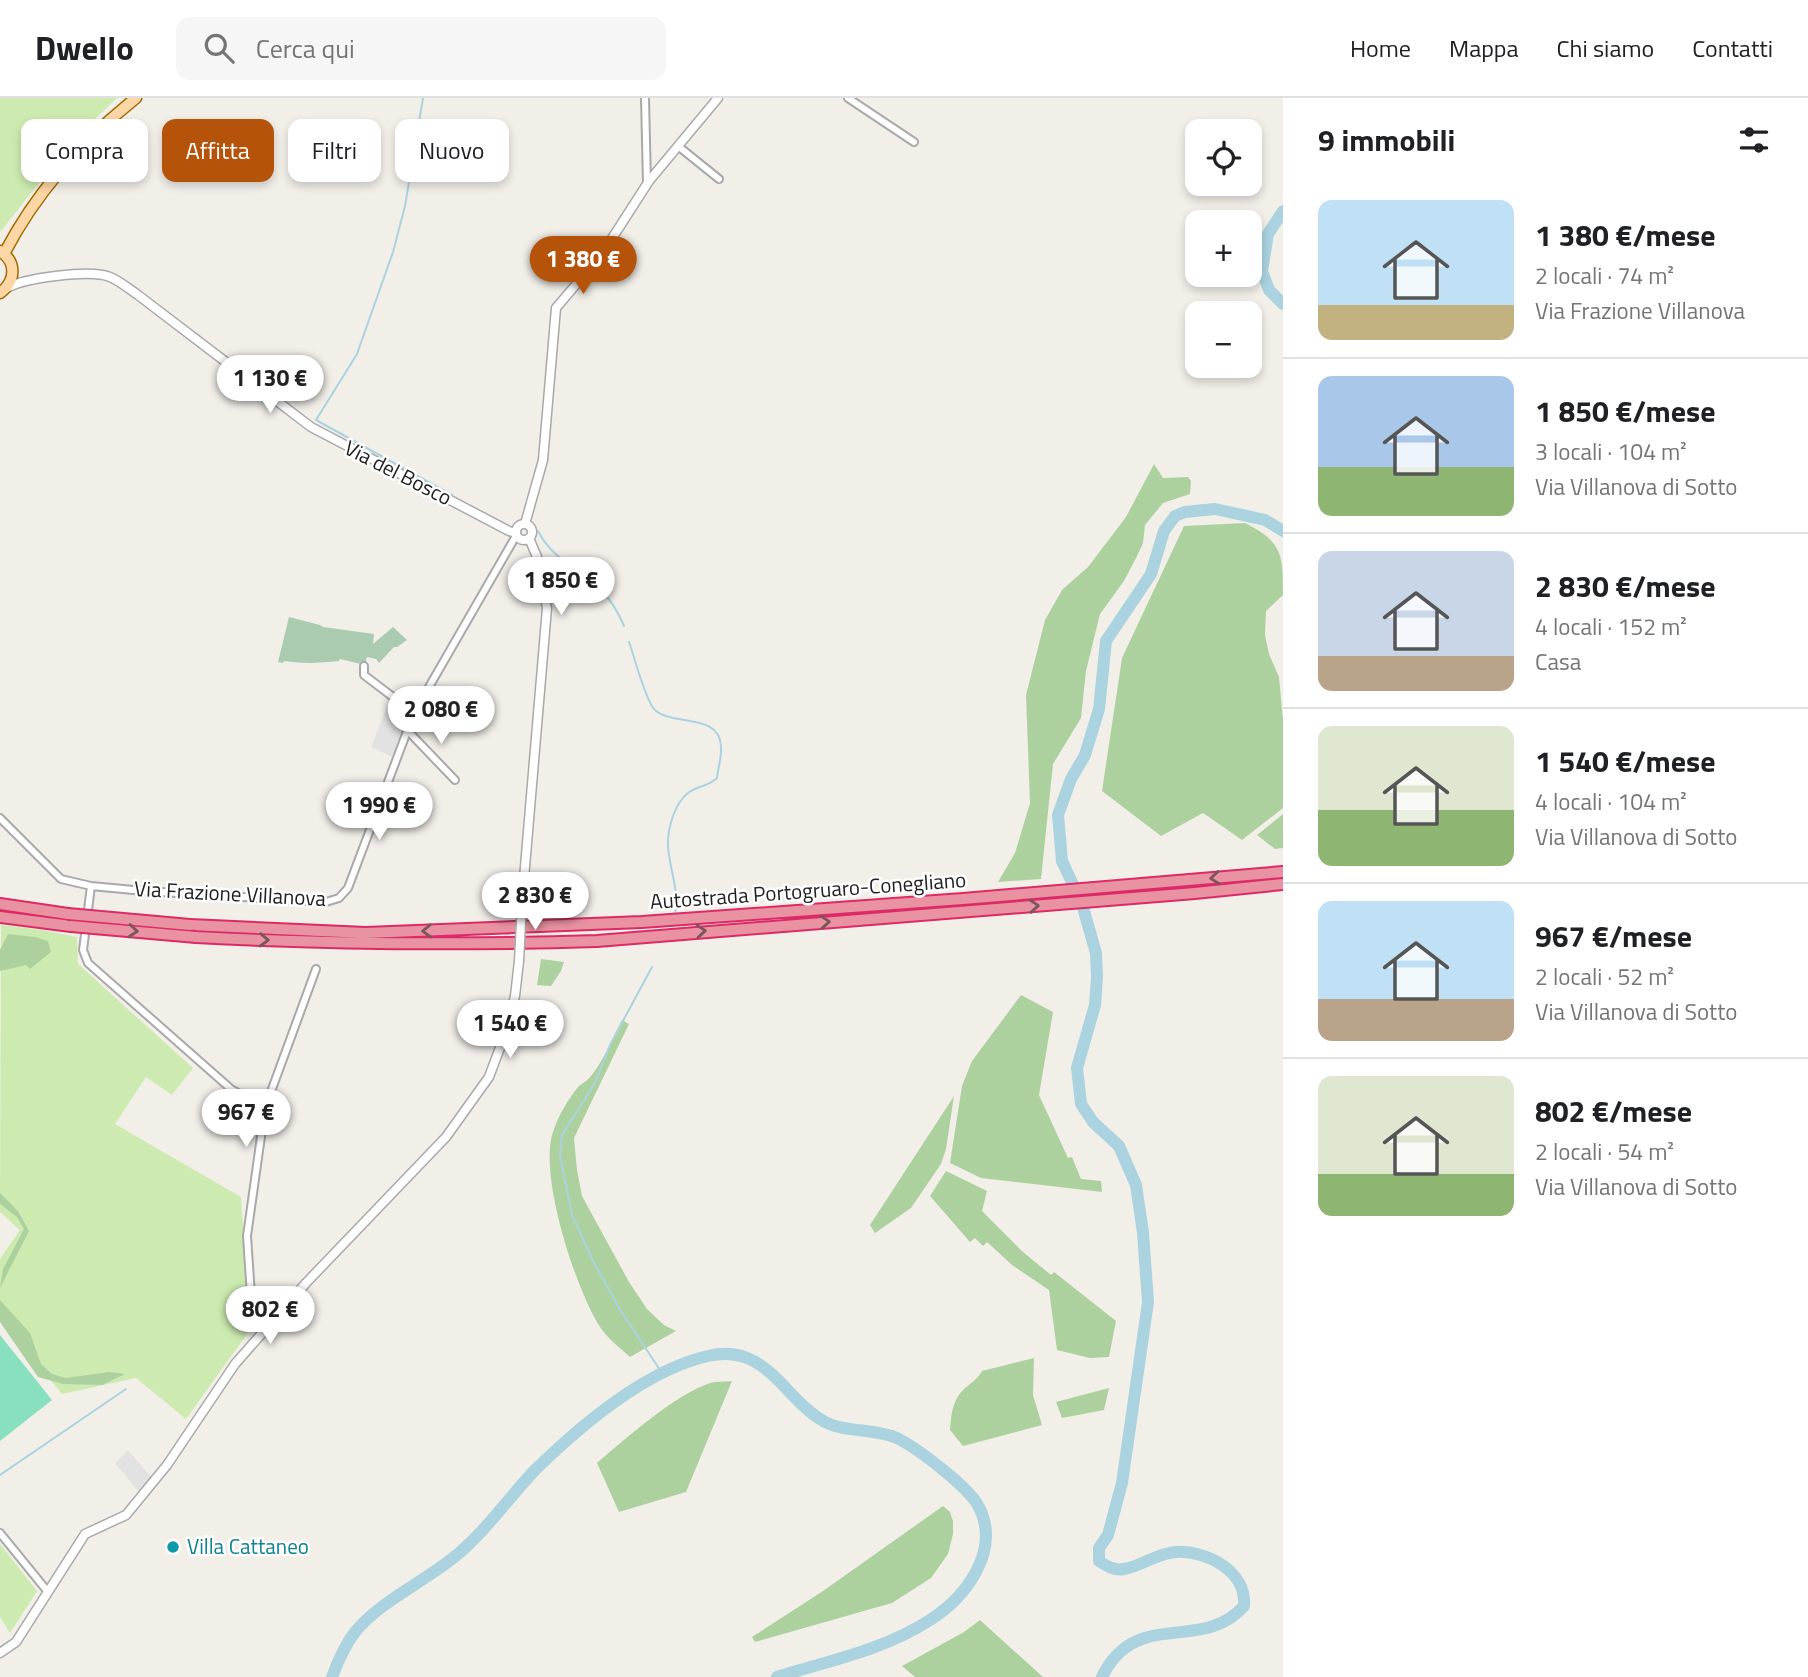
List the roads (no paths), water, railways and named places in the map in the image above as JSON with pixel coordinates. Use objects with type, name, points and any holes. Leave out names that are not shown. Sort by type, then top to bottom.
[{"type":"highway","name":"Autostrada Portogruaro-Conegliano","points":[[0,902],[38,909],[69,920],[196,937],[503,944],[597,941],[757,927],[1283,872]]},
{"type":"highway","name":"Autostrada Portogruaro-Conegliano","points":[[0,917],[42,922],[69,920],[366,933],[642,922],[1195,893],[1283,884]]},
{"type":"highway","points":[[0,922],[42,922]]},
{"type":"main road","points":[[3,290],[11,281],[13,270],[11,261],[1,251],[34,202],[99,130],[136,98]]},
{"type":"street","points":[[645,98],[647,184]]},
{"type":"street","points":[[525,524],[543,460],[556,308],[602,254],[647,184],[718,98]]},
{"type":"street","points":[[848,98],[914,142]]},
{"type":"street","points":[[678,146],[719,179]]},
{"type":"street","points":[[13,270],[33,281]]},
{"type":"street","name":"Via del Bosco","points":[[3,290],[33,281],[85,273],[110,277],[138,295],[311,427],[516,533]]},
{"type":"street","points":[[525,524],[519,526],[516,533],[522,540],[529,538]]},
{"type":"street","points":[[0,1653],[16,1642],[85,1534],[126,1515],[167,1465],[235,1364],[306,1283],[446,1137],[489,1077],[507,1029],[515,996],[547,607],[537,557],[529,538],[531,528],[525,524]]},
{"type":"street","name":"Via Frazione Villanova","points":[[91,886],[326,902],[339,898],[348,888],[414,713],[516,533]]},
{"type":"street","points":[[364,666],[364,675],[414,713]]},
{"type":"street","points":[[407,730],[455,780]]},
{"type":"street","points":[[0,818],[61,879],[91,886],[83,950],[88,963],[231,1089],[265,1108]]},
{"type":"street","points":[[264,1331],[257,1321],[251,1295],[247,1236],[265,1108],[316,969]]},
{"type":"street","points":[[0,1533],[48,1592]]},
{"type":"waterway","points":[[423,98],[405,206],[393,252],[357,354],[316,420],[452,495]]},
{"type":"waterway","points":[[1283,211],[1268,234],[1262,271],[1269,290],[1283,304]]},
{"type":"waterway","points":[[1102,1677],[1116,1656],[1133,1643],[1151,1636],[1209,1628],[1227,1620],[1244,1606],[1243,1594],[1232,1573],[1200,1555],[1188,1552],[1169,1553],[1120,1569],[1111,1568],[1099,1561],[1099,1548],[1108,1535],[1122,1483],[1148,1302],[1136,1185],[1119,1146],[1093,1122],[1081,1104],[1077,1068],[1095,1005],[1096,953],[1082,904],[1062,861],[1058,815],[1071,779],[1085,755],[1099,709],[1106,641],[1151,574],[1164,531],[1175,516],[1185,512],[1215,509],[1265,520],[1283,531]]},
{"type":"waterway","points":[[538,531],[544,542],[560,558],[603,592],[624,626]]},
{"type":"waterway","points":[[629,642],[643,687],[654,709],[671,718],[712,728],[718,735],[721,746],[717,778],[683,797],[669,830],[668,843],[676,895],[675,915]]},
{"type":"waterway","points":[[652,967],[610,1045],[595,1083],[562,1135],[560,1156],[572,1215],[593,1261],[621,1311],[662,1373]]},
{"type":"waterway","points":[[332,1677],[348,1642],[367,1619],[443,1566],[471,1542],[535,1470],[593,1418],[661,1374],[708,1356],[728,1354],[745,1357],[760,1365],[810,1412],[825,1422],[842,1428],[888,1435],[917,1450],[965,1489],[979,1507],[985,1524],[983,1556],[976,1571],[956,1599],[930,1620],[875,1647],[777,1677]]},
{"type":"waterway","points":[[0,1475],[126,1389]]},
{"type":"place","name":"Villa Cattaneo","points":[[173,1547]]}]
